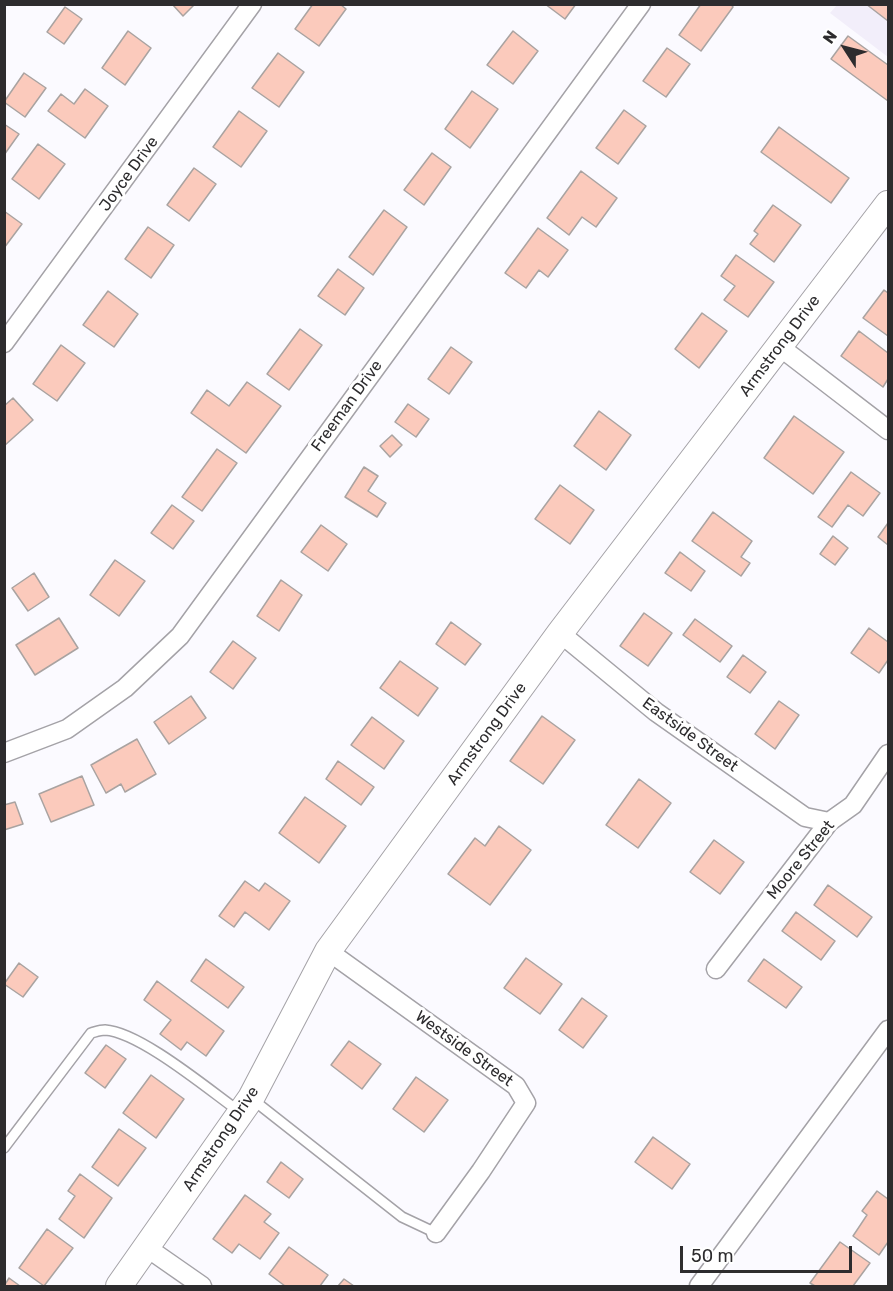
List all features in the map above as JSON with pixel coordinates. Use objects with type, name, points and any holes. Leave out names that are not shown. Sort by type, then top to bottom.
[{"type":"street","name":"Joyce Drive","points":[[4,343],[252,4]]},
{"type":"street","name":"Freeman Drive","points":[[4,753],[67,729],[125,688],[180,636],[641,4]]},
{"type":"street","name":"Armstrong Drive","points":[[118,1287],[246,1105],[328,951],[560,633],[888,204]]},
{"type":"street","points":[[780,346],[888,430]]},
{"type":"street","name":"Eastside Street","points":[[560,633],[656,712],[805,817],[829,822]]},
{"type":"street","name":"Moore Street","points":[[716,969],[829,822],[854,804],[888,754]]},
{"type":"street","name":"Westside Street","points":[[328,951],[516,1086],[526,1103],[482,1171],[436,1233]]},
{"type":"street","points":[[699,1287],[888,1030]]},
{"type":"street","points":[[146,1246],[202,1287]]},
{"type":"lane","points":[[4,1148],[91,1032],[103,1030],[119,1033],[143,1042],[246,1105],[402,1217],[436,1233]]},
{"type":"shaded area","points":[[837,5],[888,5],[888,57],[830,13]]},
{"type":"building","points":[[172,4],[195,4],[183,16]]},
{"type":"building","points":[[313,4],[340,4],[346,9],[319,46],[295,29]]},
{"type":"building","points":[[545,4],[576,4],[565,19]]},
{"type":"building","points":[[701,4],[731,4],[733,7],[701,51],[679,35]]},
{"type":"building","points":[[866,4],[888,4],[888,21]]},
{"type":"building","points":[[65,7],[82,19],[64,44],[47,32]]},
{"type":"building","points":[[128,31],[151,48],[125,85],[102,68]]},
{"type":"building","points":[[513,31],[538,51],[513,84],[487,65]]},
{"type":"building","points":[[848,36],[888,65],[888,101],[831,59]]},
{"type":"building","points":[[667,48],[690,64],[666,97],[643,81]]},
{"type":"building","points":[[278,53],[304,72],[279,107],[252,88]]},
{"type":"building","points":[[24,73],[46,88],[25,117],[4,102]]},
{"type":"building","points":[[85,89],[108,106],[85,138],[48,111],[61,94],[74,104]]},
{"type":"building","points":[[472,91],[498,109],[470,148],[445,129]]},
{"type":"building","points":[[624,110],[646,126],[618,164],[596,148]]},
{"type":"building","points":[[239,111],[267,131],[241,167],[213,147]]},
{"type":"building","points":[[4,124],[19,134],[4,155]]},
{"type":"building","points":[[779,127],[849,178],[831,203],[761,152]]},
{"type":"building","points":[[38,144],[65,164],[39,199],[12,179]]},
{"type":"building","points":[[432,153],[451,167],[424,205],[404,190]]},
{"type":"building","points":[[194,168],[216,184],[189,221],[167,205]]},
{"type":"building","points":[[581,171],[617,198],[596,227],[582,217],[569,235],[547,218]]},
{"type":"building","points":[[773,205],[801,225],[774,262],[750,244],[758,234],[754,231]]},
{"type":"building","points":[[384,210],[407,227],[373,275],[349,257]]},
{"type":"building","points":[[4,211],[22,224],[4,248]]},
{"type":"building","points":[[148,227],[174,245],[151,278],[125,259]]},
{"type":"building","points":[[538,228],[568,250],[548,277],[539,270],[526,288],[505,273]]},
{"type":"building","points":[[736,255],[774,282],[748,317],[724,300],[735,286],[721,276]]},
{"type":"building","points":[[338,269],[364,288],[345,315],[318,296]]},
{"type":"building","points":[[884,290],[888,293],[888,336],[863,318]]},
{"type":"building","points":[[108,291],[138,314],[114,347],[83,325]]},
{"type":"building","points":[[702,313],[727,331],[699,368],[675,349]]},
{"type":"building","points":[[300,329],[322,345],[289,390],[267,374]]},
{"type":"building","points":[[859,331],[888,353],[888,379],[883,387],[841,356]]},
{"type":"building","points":[[61,345],[85,363],[57,401],[33,384]]},
{"type":"building","points":[[451,347],[472,362],[449,394],[428,379]]},
{"type":"building","points":[[247,382],[281,406],[246,453],[191,413],[207,390],[229,406]]},
{"type":"building","points":[[13,398],[33,420],[4,446],[4,406]]},
{"type":"building","points":[[408,404],[429,419],[416,437],[395,422]]},
{"type":"building","points":[[599,411],[631,435],[606,470],[574,446]]},
{"type":"building","points":[[794,416],[844,452],[813,494],[764,458]]},
{"type":"building","points":[[392,435],[402,445],[390,457],[380,446]]},
{"type":"building","points":[[217,449],[237,463],[202,511],[182,497]]},
{"type":"building","points":[[364,467],[378,476],[368,491],[386,503],[377,517],[345,497]]},
{"type":"building","points":[[851,472],[880,493],[863,516],[848,505],[832,527],[818,517]]},
{"type":"building","points":[[560,485],[594,510],[570,544],[535,519]]},
{"type":"building","points":[[172,505],[194,521],[173,549],[151,533]]},
{"type":"building","points":[[713,512],[752,541],[741,557],[750,563],[741,576],[692,541]]},
{"type":"building","points":[[888,523],[888,545],[878,537]]},
{"type":"building","points":[[321,525],[347,544],[328,571],[301,552]]},
{"type":"building","points":[[833,536],[848,548],[835,565],[820,554]]},
{"type":"building","points":[[680,552],[705,571],[691,591],[665,573]]},
{"type":"building","points":[[115,560],[145,581],[119,616],[90,595]]},
{"type":"building","points":[[34,573],[49,597],[28,611],[12,588]]},
{"type":"building","points":[[281,580],[302,595],[279,631],[257,616]]},
{"type":"building","points":[[644,613],[672,633],[648,666],[620,646]]},
{"type":"building","points":[[59,618],[78,648],[35,675],[16,645]]},
{"type":"building","points":[[695,619],[732,646],[720,662],[683,635]]},
{"type":"building","points":[[451,622],[481,644],[465,665],[436,644]]},
{"type":"building","points":[[869,628],[888,642],[888,660],[879,673],[851,653]]},
{"type":"building","points":[[233,641],[256,658],[233,689],[210,672]]},
{"type":"building","points":[[743,655],[766,672],[750,693],[727,677]]},
{"type":"building","points":[[400,661],[438,688],[418,716],[380,688]]},
{"type":"building","points":[[191,696],[206,718],[169,744],[154,722]]},
{"type":"building","points":[[779,701],[799,715],[775,749],[755,734]]},
{"type":"building","points":[[542,716],[575,740],[543,784],[510,761]]},
{"type":"building","points":[[372,717],[404,741],[384,769],[351,745]]},
{"type":"building","points":[[137,739],[156,774],[125,792],[121,784],[106,793],[91,765]]},
{"type":"building","points":[[338,761],[374,787],[361,805],[326,779]]},
{"type":"building","points":[[82,776],[94,805],[51,822],[39,794]]},
{"type":"building","points":[[639,779],[671,803],[638,848],[606,825]]},
{"type":"building","points":[[305,797],[346,826],[319,863],[279,833]]},
{"type":"building","points":[[15,802],[23,824],[4,830],[4,805]]},
{"type":"building","points":[[499,826],[531,850],[490,905],[448,874],[475,838],[485,846]]},
{"type":"building","points":[[714,840],[744,862],[720,894],[690,872]]},
{"type":"building","points":[[245,881],[259,891],[265,883],[290,901],[269,930],[245,912],[234,927],[219,916]]},
{"type":"building","points":[[828,885],[872,917],[857,937],[814,905]]},
{"type":"building","points":[[796,912],[835,941],[821,960],[782,931]]},
{"type":"building","points":[[526,958],[562,984],[540,1014],[504,988]]},
{"type":"building","points":[[206,959],[244,987],[228,1008],[191,981]]},
{"type":"building","points":[[764,959],[802,987],[786,1008],[748,981]]},
{"type":"building","points":[[19,963],[38,977],[23,997],[4,984]]},
{"type":"building","points":[[157,981],[224,1031],[206,1056],[187,1042],[181,1050],[160,1034],[171,1020],[144,1000]]},
{"type":"building","points":[[582,998],[607,1016],[583,1048],[559,1030]]},
{"type":"building","points":[[349,1041],[381,1064],[362,1089],[331,1065]]},
{"type":"building","points":[[106,1045],[126,1059],[105,1088],[85,1073]]},
{"type":"building","points":[[151,1075],[184,1099],[156,1138],[123,1113]]},
{"type":"building","points":[[416,1077],[448,1100],[424,1132],[393,1109]]},
{"type":"building","points":[[119,1129],[146,1148],[118,1186],[92,1167]]},
{"type":"building","points":[[653,1137],[690,1164],[672,1189],[635,1162]]},
{"type":"building","points":[[281,1162],[303,1179],[289,1198],[267,1182]]},
{"type":"building","points":[[80,1174],[112,1198],[84,1238],[59,1219],[75,1196],[68,1191]]},
{"type":"building","points":[[877,1191],[888,1199],[888,1242],[879,1255],[853,1236],[867,1215],[862,1211]]},
{"type":"building","points":[[245,1195],[271,1214],[264,1222],[279,1233],[260,1259],[239,1244],[232,1253],[213,1239]]},
{"type":"building","points":[[47,1229],[73,1248],[44,1286],[19,1268]]},
{"type":"building","points":[[840,1242],[870,1263],[853,1286],[815,1286],[810,1283]]},
{"type":"building","points":[[289,1247],[328,1275],[320,1286],[285,1286],[269,1274]]},
{"type":"building","points":[[9,1278],[20,1286],[4,1286]]},
{"type":"building","points":[[344,1279],[354,1286],[338,1286]]}]
